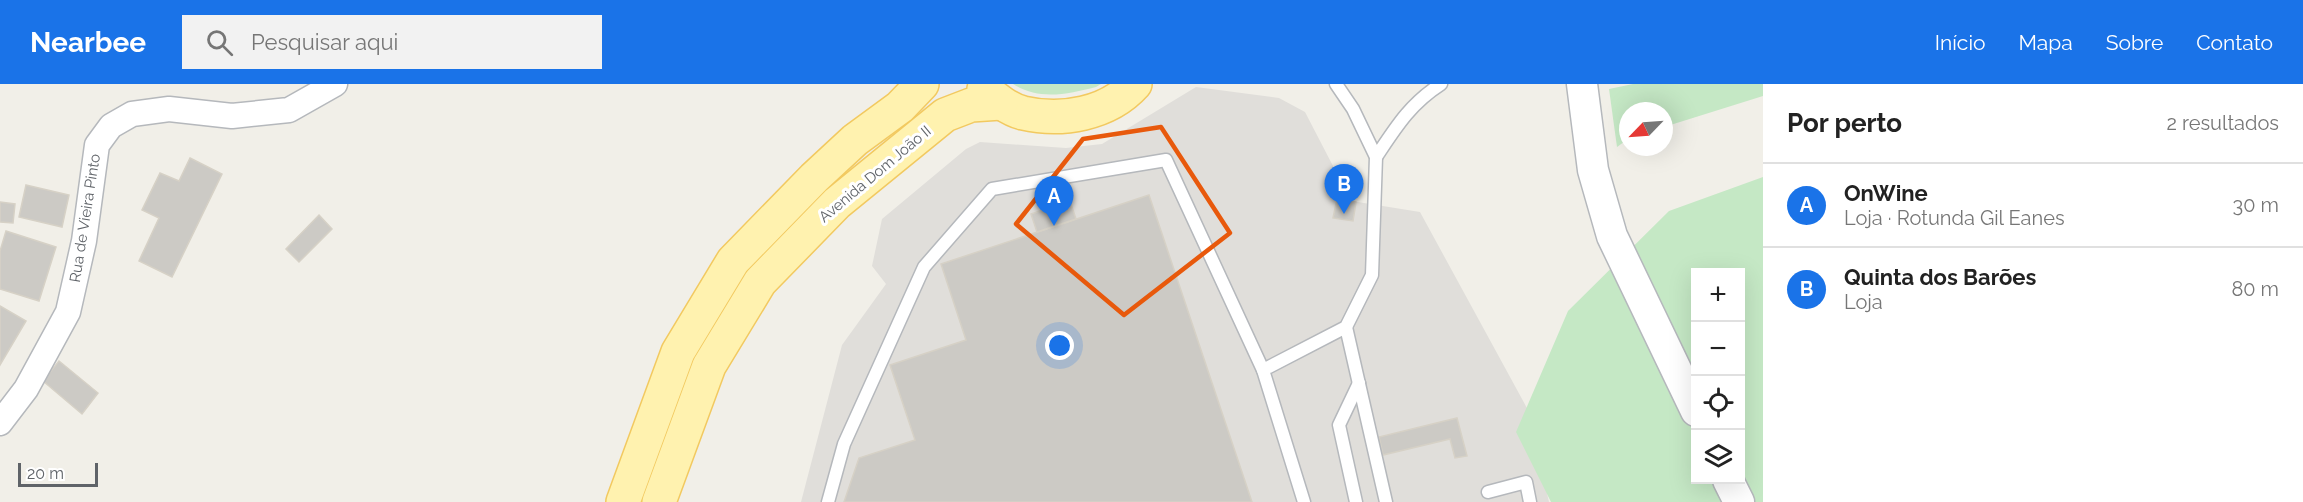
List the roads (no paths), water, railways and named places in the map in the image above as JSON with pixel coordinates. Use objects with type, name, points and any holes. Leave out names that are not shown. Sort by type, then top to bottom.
[{"type":"main road","points":[[624,502],[678,351],[733,261],[814,178],[855,140],[900,107],[922,84]]},
{"type":"main road","points":[[989,93],[1022,112],[1059,117],[1095,110],[1128,92],[1135,84]]},
{"type":"main road","name":"Avenida Dom João II","points":[[659,502],[709,366],[760,282],[837,203],[945,115],[971,105],[989,93]]},
{"type":"street","name":"Rua de Vieira Pinto","points":[[0,423],[27,389],[68,312],[84,241],[97,145],[111,126],[132,114],[169,109],[232,116],[289,110],[335,84]]},
{"type":"street","points":[[1582,84],[1593,170],[1612,236],[1691,403]]},
{"type":"street","points":[[1730,484],[1739,502]]},
{"type":"lane","points":[[1263,370],[1346,327],[1371,275],[1376,157],[1353,109],[1336,84]]},
{"type":"lane","points":[[1376,157],[1401,118],[1422,96],[1441,84]]},
{"type":"lane","points":[[828,502],[844,444],[924,267],[992,189],[1166,160],[1263,370],[1304,502]]},
{"type":"lane","points":[[1346,327],[1386,502]]},
{"type":"lane","points":[[1356,502],[1339,425],[1359,383]]},
{"type":"lane","points":[[1488,492],[1526,482],[1530,502]]},
{"type":"place","name":"Quinta dos Barões","points":[[1344,214]]},
{"type":"place","name":"OnWine","points":[[1054,226]]}]
